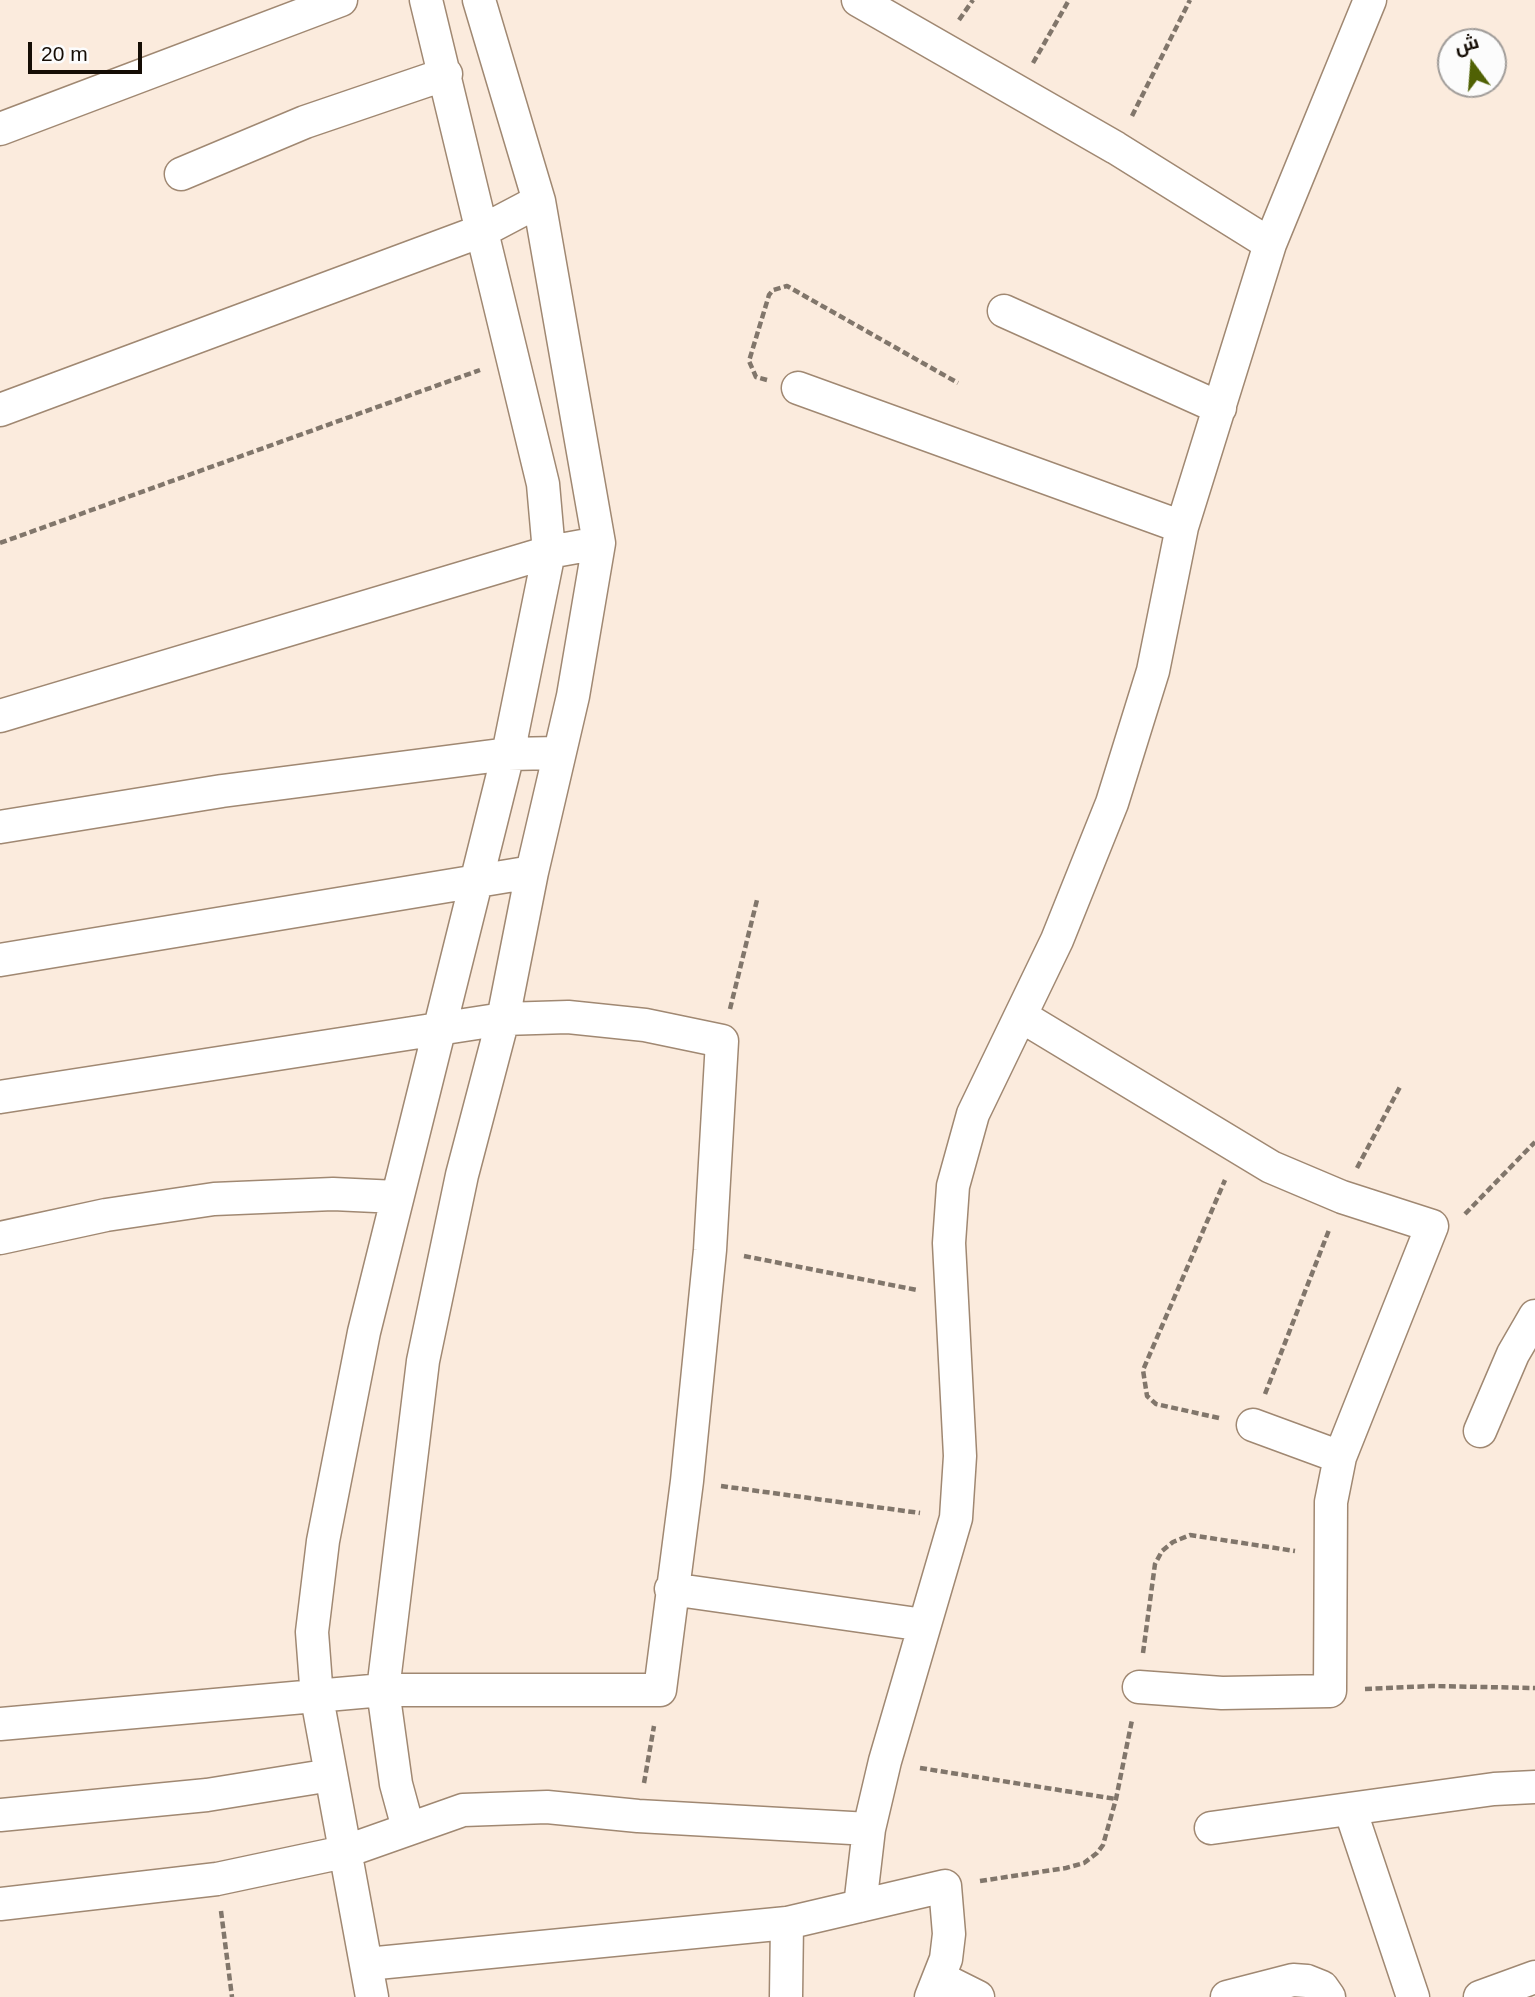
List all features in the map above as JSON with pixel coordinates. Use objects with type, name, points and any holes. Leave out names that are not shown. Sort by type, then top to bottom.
[{"type":"street","points":[[0,129],[341,0]]},
{"type":"street","points":[[372,1997],[317,1698],[312,1632],[323,1541],[364,1332],[508,754],[549,552],[543,484],[484,230],[426,0]]},
{"type":"street","points":[[408,1828],[396,1784],[383,1690],[423,1361],[461,1175],[503,1019],[532,872],[573,696],[599,542],[539,201],[479,0]]},
{"type":"street","points":[[858,0],[1116,148],[1270,244]]},
{"type":"street","points":[[860,1906],[869,1829],[885,1761],[956,1518],[960,1456],[949,1243],[953,1186],[973,1114],[1057,940],[1112,803],[1153,671],[1182,527],[1270,244],[1370,0]]},
{"type":"street","points":[[181,174],[305,122],[446,74]]},
{"type":"street","points":[[0,410],[484,230],[539,201]]},
{"type":"street","points":[[1004,311],[1220,408]]},
{"type":"street","points":[[798,388],[1182,527]]},
{"type":"street","points":[[0,716],[549,552],[599,542]]},
{"type":"street","points":[[0,827],[222,791],[508,754],[558,753]]},
{"type":"street","points":[[0,960],[532,872]]},
{"type":"street","points":[[1021,1016],[1271,1167],[1342,1197],[1432,1226],[1340,1457],[1331,1502],[1330,1691],[1222,1693],[1139,1687]]},
{"type":"street","points":[[0,1097],[503,1019],[568,1017],[645,1025],[722,1041],[709,1250],[687,1481],[660,1690],[383,1690],[317,1698],[0,1724]]},
{"type":"street","points":[[0,1238],[106,1215],[214,1199],[333,1194],[397,1197]]},
{"type":"street","points":[[1480,1431],[1513,1354],[1535,1316]]},
{"type":"street","points":[[1253,1425],[1340,1457]]},
{"type":"street","points":[[671,1590],[924,1625]]},
{"type":"street","points":[[0,1815],[207,1795],[331,1776]]},
{"type":"street","points":[[1211,1828],[1494,1789],[1535,1787]]},
{"type":"street","points":[[0,1904],[217,1879],[344,1852],[463,1810],[494,1807],[547,1807],[638,1816],[869,1829]]},
{"type":"street","points":[[1350,1810],[1413,1997]]},
{"type":"street","points":[[367,1964],[787,1923],[945,1886],[949,1934],[936,1987],[978,1997]]},
{"type":"street","points":[[786,1997],[787,1923]]},
{"type":"street","points":[[1480,1997],[1535,1977]]},
{"type":"street","points":[[1227,1997],[1293,1980],[1307,1981],[1322,1987],[1329,1997]]},
{"type":"path","points":[[1016,91],[1069,0]]},
{"type":"path","points":[[1116,148],[1190,0]]},
{"type":"path","points":[[798,388],[756,377],[749,361],[769,295],[779,287],[787,286],[958,383]]},
{"type":"path","points":[[0,543],[513,358]]},
{"type":"path","points":[[722,1041],[757,900]]},
{"type":"path","points":[[1239,1147],[1143,1370],[1143,1386],[1147,1396],[1156,1404],[1253,1425],[1342,1197],[1401,1085]]},
{"type":"path","points":[[1432,1226],[1449,1224],[1471,1210],[1535,1142]]},
{"type":"path","points":[[709,1250],[952,1297]]},
{"type":"path","points":[[687,1481],[956,1518]]},
{"type":"path","points":[[945,1886],[1084,1863],[1103,1846],[1116,1799],[1139,1687],[1155,1564],[1162,1551],[1173,1542],[1190,1535],[1331,1557]]},
{"type":"path","points":[[1330,1691],[1432,1686],[1535,1688]]},
{"type":"path","points":[[638,1816],[660,1690]]},
{"type":"path","points":[[885,1761],[992,1782],[1116,1799]]},
{"type":"path","points":[[217,1879],[232,1997]]}]
